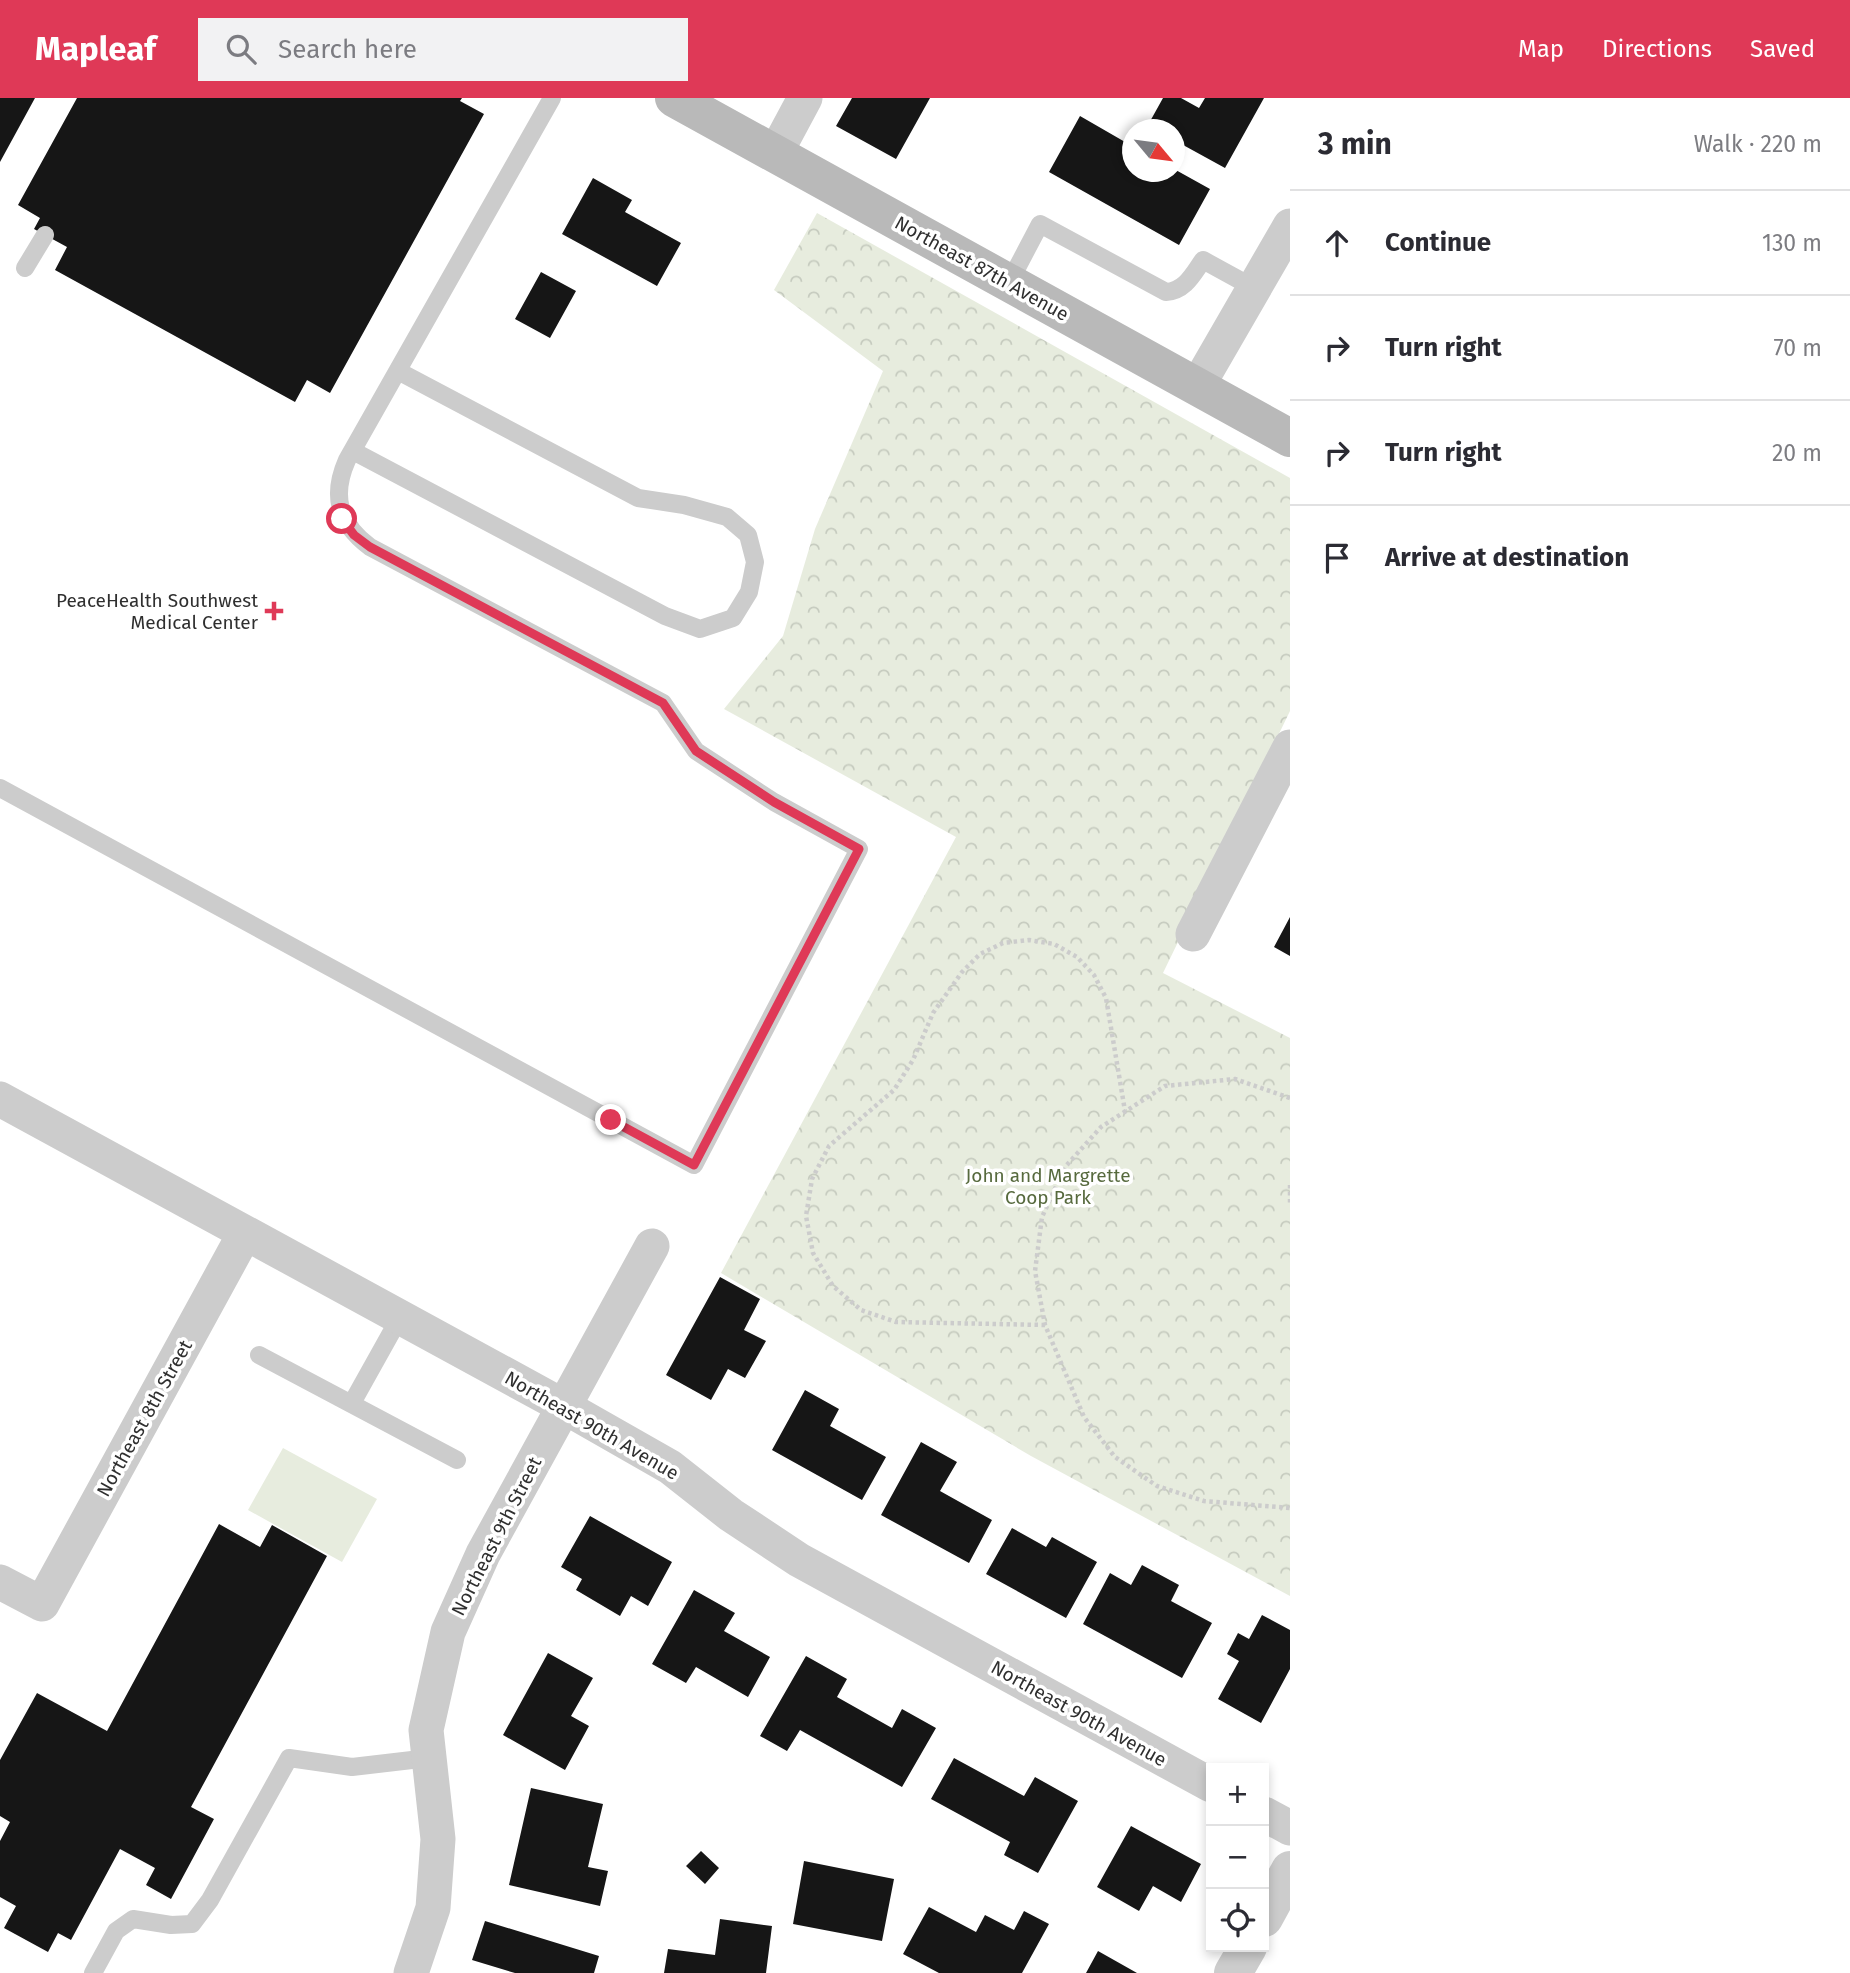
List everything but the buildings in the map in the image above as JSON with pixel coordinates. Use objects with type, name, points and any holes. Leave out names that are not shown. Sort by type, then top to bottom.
[{"type":"main road","name":"Northeast 87th Avenue","points":[[674,98],[716,108],[775,154],[1290,438]]},
{"type":"street","points":[[775,154],[805,98]]},
{"type":"street","points":[[1197,387],[1290,226]]},
{"type":"street","points":[[1193,934],[1290,747]]},
{"type":"street","name":"Northeast 90th Avenue","points":[[0,1100],[564,1406],[670,1467],[799,1560],[1206,1782]]},
{"type":"street","name":"Northeast 8th Street","points":[[2,1586],[42,1604],[245,1233]]},
{"type":"street","name":"Northeast 9th Street","points":[[411,1973],[433,1908],[438,1839],[426,1730],[448,1632],[482,1554],[652,1246]]},
{"type":"street","points":[[1269,1817],[1290,1828]]},
{"type":"street","points":[[1269,1909],[1290,1870]]},
{"type":"street","points":[[1233,1973],[1245,1952]]},
{"type":"lane","points":[[0,788],[694,1165],[859,849],[774,802],[696,751],[663,703],[370,547],[354,535],[342,519],[337,499],[339,479],[352,451],[552,98]]},
{"type":"lane","points":[[1009,283],[1040,224],[1166,292],[1176,291],[1184,286],[1203,260],[1254,288]]},
{"type":"lane","points":[[25,268],[45,235]]},
{"type":"lane","points":[[352,451],[665,616],[700,629],[733,618],[749,592],[755,562],[748,535],[727,517],[684,505],[638,498],[398,371]]},
{"type":"lane","points":[[352,1403],[400,1317]]},
{"type":"lane","points":[[259,1355],[457,1460]]},
{"type":"lane","points":[[93,1973],[116,1931],[133,1919],[171,1926],[192,1924],[209,1900],[289,1758],[352,1767],[429,1758]]},
{"type":"path","points":[[1045,1325],[896,1322],[861,1310],[832,1286],[813,1253],[806,1216],[812,1179],[829,1146],[894,1090],[913,1060],[933,1013],[962,972],[980,954],[1003,943],[1029,940],[1054,944],[1077,957],[1094,975],[1106,998],[1125,1111]]},
{"type":"path","points":[[1290,1098],[1235,1079],[1164,1086],[1101,1127],[1065,1167],[1042,1217],[1035,1271],[1045,1325],[1084,1418],[1115,1457],[1157,1486],[1204,1501],[1290,1508]]},
{"type":"path","points":[[1290,1185],[1290,1206]]},
{"type":"green space","name":"John and Margrette Coop Park","points":[[817,213],[1290,478],[1290,711],[1163,973],[1290,1038],[1290,1596],[1031,1456],[721,1273],[956,837],[724,709],[783,636],[815,529],[883,371],[774,290]]},
{"type":"green space","points":[[283,1448],[377,1499],[342,1562],[248,1510]]},
{"type":"place","name":"PeaceHealth Southwest Medical Center","points":[[274,611]]},
{"type":"route","points":[[342,519],[354,535],[370,547],[663,703],[696,751],[774,802],[859,849],[694,1165],[611,1120]]}]
